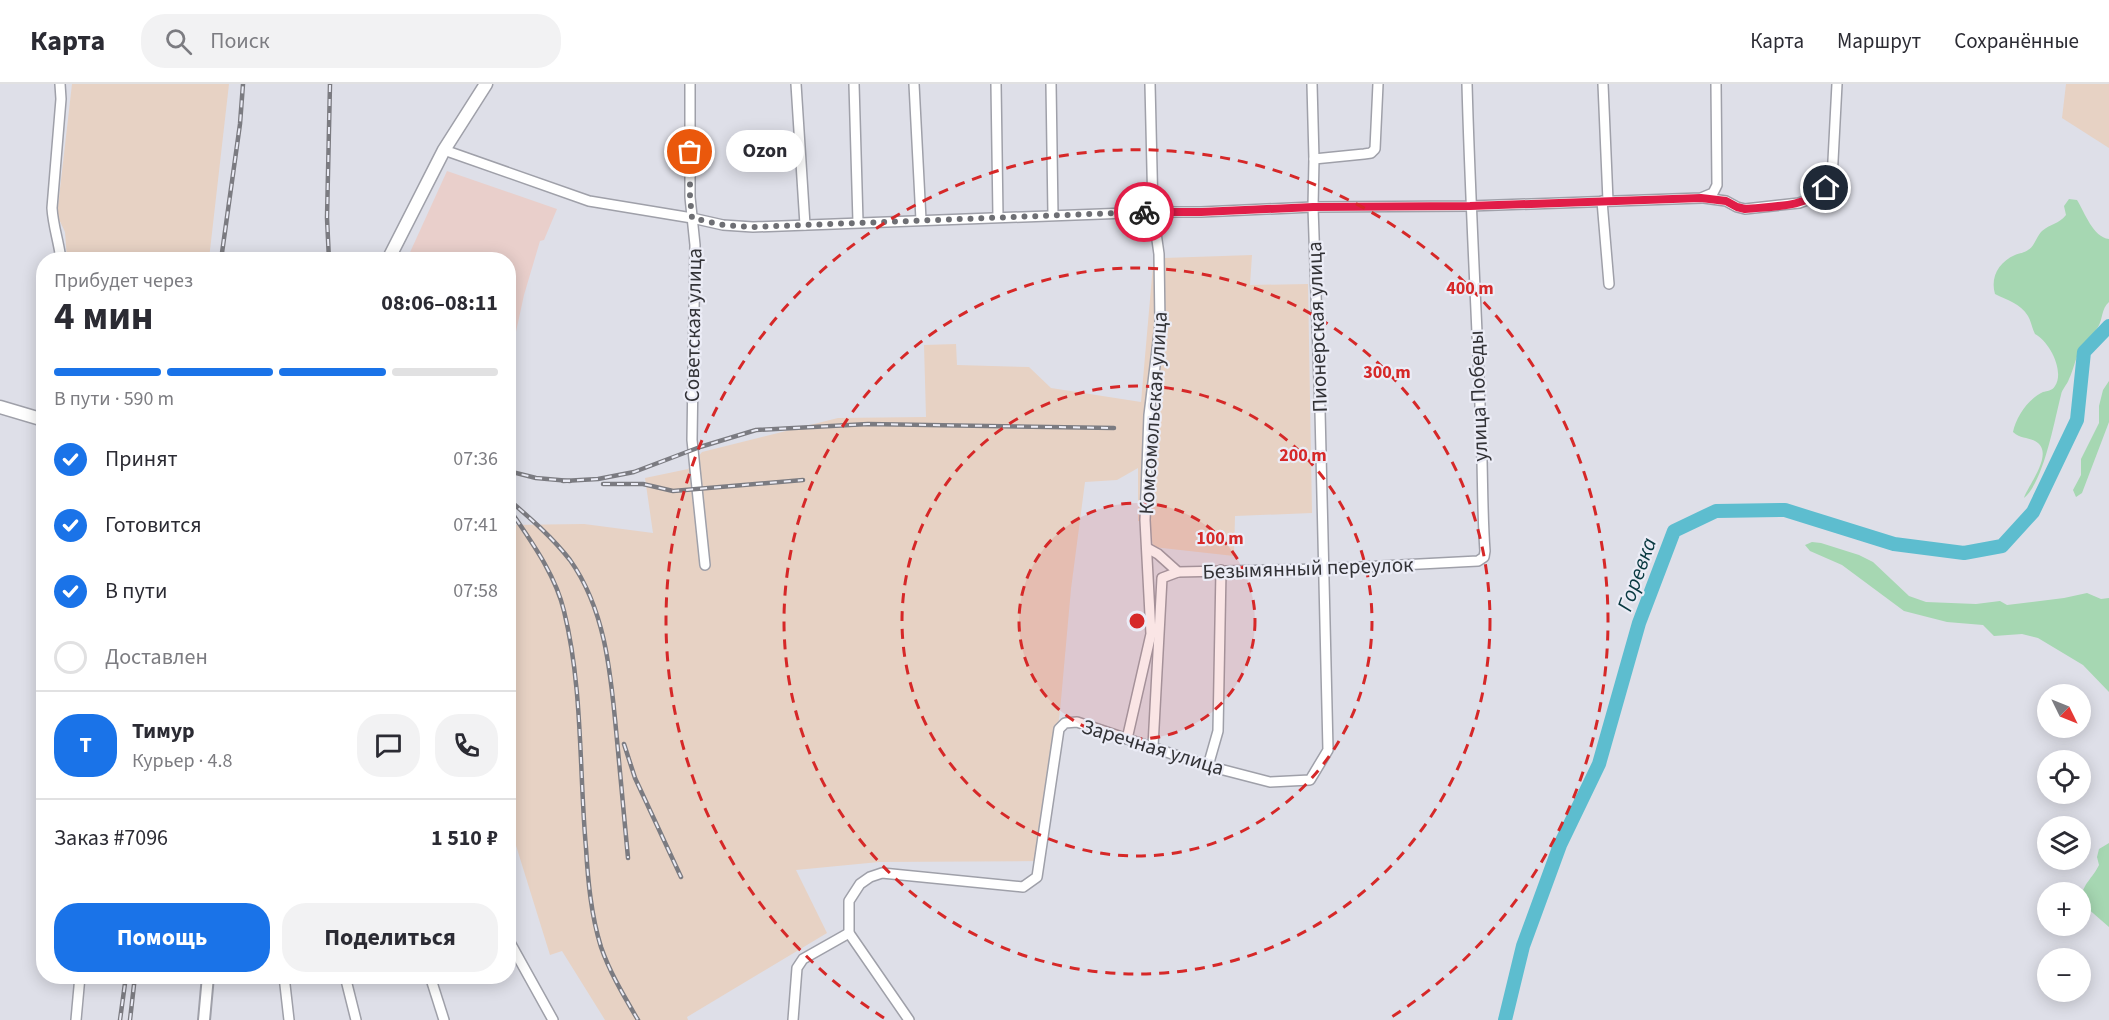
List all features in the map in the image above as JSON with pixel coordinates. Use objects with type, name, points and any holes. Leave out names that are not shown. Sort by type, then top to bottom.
[{"type":"main road","points":[[392,252],[444,150],[486,84]]},
{"type":"main road","points":[[0,407],[36,418]]},
{"type":"street","points":[[60,84],[61,99],[52,208],[53,226],[60,252]]},
{"type":"street","name":"Советская улица","points":[[690,84],[690,197],[695,245],[692,440],[705,565]]},
{"type":"street","points":[[796,84],[805,225]]},
{"type":"street","points":[[854,84],[858,222]]},
{"type":"street","points":[[914,84],[921,220]]},
{"type":"street","points":[[996,84],[998,217]]},
{"type":"street","points":[[1050,84],[1053,215]]},
{"type":"street","name":"Комсомольская улица","points":[[1127,739],[1151,634],[1145,520],[1149,415],[1160,325],[1159,254],[1153,212],[1150,84]]},
{"type":"street","name":"Пионерская улица","points":[[1310,780],[1328,750],[1313,207],[1312,84]]},
{"type":"street","points":[[1314,159],[1371,153],[1375,149],[1378,84]]},
{"type":"street","name":"улица Победы","points":[[1467,84],[1470,206],[1481,434],[1481,499],[1485,551],[1484,557],[1478,561]]},
{"type":"street","points":[[1603,84],[1609,284]]},
{"type":"street","points":[[1701,198],[1713,193],[1717,185],[1716,84]]},
{"type":"street","points":[[444,150],[589,201],[723,225],[753,227],[1313,207],[1470,206],[1701,198],[1726,201],[1745,209],[1799,203],[1818,196],[1832,180],[1837,84]]},
{"type":"street","name":"Безымянный переулок","points":[[1147,548],[1158,554],[1178,572],[1323,569],[1478,561]]},
{"type":"street","points":[[1209,766],[1218,731],[1221,570]]},
{"type":"street","points":[[1153,746],[1162,578],[1178,572]]},
{"type":"street","name":"Заречная улица","points":[[849,933],[849,901],[861,884],[870,877],[882,873],[1023,887],[1037,877],[1059,729],[1065,723],[1077,722],[1209,766],[1270,782],[1310,780]]},
{"type":"street","points":[[793,1019],[797,968],[803,959],[849,933],[909,1020]]},
{"type":"street","points":[[516,953],[553,1020]]},
{"type":"street","points":[[76,1020],[79,984]]},
{"type":"street","points":[[204,1020],[207,984]]},
{"type":"street","points":[[285,984],[289,1020]]},
{"type":"street","points":[[347,984],[356,1020]]},
{"type":"street","points":[[432,984],[444,1020]]},
{"type":"shaded area","points":[[72,84],[229,84],[210,252],[66,252],[65,232],[57,215]]},
{"type":"shaded area","points":[[2066,84],[2109,84],[2109,148],[2062,118]]},
{"type":"shaded area","points":[[447,171],[557,209],[544,240],[540,241],[516,332],[516,252],[410,252]]},
{"type":"shaded area","points":[[1154,254],[1163,254],[1164,258],[1252,255],[1250,285],[1308,284],[1312,513],[1235,516],[1234,556],[1153,547],[1149,521],[1138,521],[1138,468],[1117,480],[1085,482],[1041,861],[879,862],[796,870],[827,933],[687,1017],[688,1020],[605,1020],[562,951],[550,955],[516,846],[516,525],[584,524],[653,533],[645,478],[688,469],[702,452],[838,418],[926,417],[924,345],[956,344],[957,365],[1029,367],[1051,388],[1141,402]]},
{"type":"green space","points":[[2069,199],[2077,200],[2086,218],[2098,234],[2109,239],[2109,302],[2098,327],[2077,356],[2062,393],[2043,465],[2031,490],[2024,498],[2039,469],[2043,453],[2041,446],[2035,441],[2013,432],[2020,415],[2032,399],[2054,388],[2058,380],[2057,365],[2050,350],[2035,334],[2025,312],[2009,300],[1995,294],[1994,282],[1997,271],[2004,262],[2025,252],[2034,244],[2042,231],[2066,215],[2064,206]]},
{"type":"green space","points":[[2109,381],[2109,422],[2082,493],[2076,497],[2073,490],[2081,475],[2081,459],[2099,423],[2099,406],[2103,390]]},
{"type":"green space","points":[[1812,542],[1859,555],[1873,562],[1909,596],[1926,602],[1976,604],[2000,601],[2007,605],[2087,593],[2101,599],[2109,598],[2109,692],[2083,665],[2038,638],[2022,634],[1994,636],[1983,625],[1947,622],[1904,611],[1842,565],[1810,551],[1805,545]]},
{"type":"green space","points":[[2109,843],[2109,927],[2091,911],[2091,882],[2088,882],[2099,865],[2097,857],[2099,849]]},
{"type":"waterway","name":"Горевка","points":[[1505,1020],[1523,946],[1560,845],[1599,764],[1639,623],[1674,531],[1716,511],[1785,510],[1894,544],[1964,553],[2002,546],[2033,512],[2077,420],[2084,352],[2109,326]]},
{"type":"railway","points":[[222,252],[240,124],[243,84]]},
{"type":"railway","points":[[329,252],[327,218],[330,84]]},
{"type":"railway","points":[[563,481],[598,479],[634,472],[700,447],[756,430],[868,424],[1114,428]]},
{"type":"railway","points":[[516,473],[536,478],[570,481]]},
{"type":"railway","points":[[603,484],[643,484],[673,491],[803,480]]},
{"type":"railway","points":[[516,506],[570,560],[582,580],[600,623],[612,693],[628,858]]},
{"type":"railway","points":[[516,519],[555,583],[564,611],[577,699],[592,910],[605,957],[638,1020]]},
{"type":"railway","points":[[624,744],[635,778],[681,877]]},
{"type":"railway","points":[[120,1020],[125,984]]},
{"type":"railway","points":[[130,1020],[134,984]]},
{"type":"way so far","points":[[690,152],[692,218],[723,225],[753,227],[1144,212]]},
{"type":"place","name":"Ozon","points":[[690,152]]},
{"type":"route","points":[[1144,212],[1313,207],[1470,206],[1701,198],[1726,201],[1745,209],[1799,203],[1818,196],[1826,188]]}]
